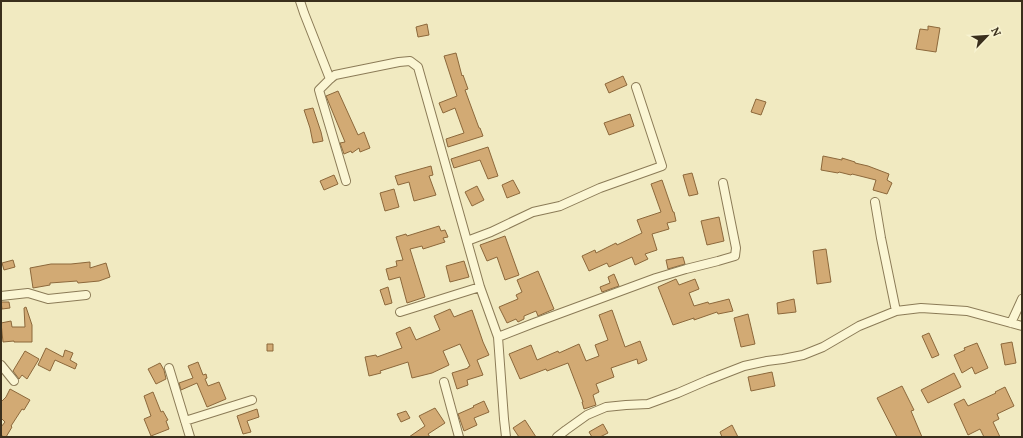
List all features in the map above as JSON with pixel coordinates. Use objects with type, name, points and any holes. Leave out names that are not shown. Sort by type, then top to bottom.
[{"type":"street","points":[[300,1],[330,79]]},
{"type":"street","points":[[346,181],[320,97],[320,90],[336,75],[410,61],[418,67],[480,288],[498,337],[506,437]]},
{"type":"street","points":[[467,241],[491,232],[533,212],[560,206],[600,188],[662,166],[636,87]]},
{"type":"street","points":[[498,337],[656,278],[735,256],[736,248],[724,183]]},
{"type":"street","points":[[875,202],[896,311]]},
{"type":"street","points":[[400,312],[480,288]]},
{"type":"street","points":[[1,296],[28,293],[48,299],[86,295]]},
{"type":"street","points":[[1011,323],[1022,299]]},
{"type":"street","points":[[557,437],[587,415],[606,407],[648,404],[744,366],[803,355],[823,347],[859,326],[896,311],[921,308],[967,311],[1022,326]]},
{"type":"street","points":[[1,365],[14,381]]},
{"type":"street","points":[[169,368],[190,437]]},
{"type":"street","points":[[444,382],[460,437]]},
{"type":"street","points":[[185,422],[252,400]]},
{"type":"building","points":[[427,24],[429,35],[418,37],[416,27]]},
{"type":"building","points":[[928,26],[940,28],[936,52],[916,49],[920,29],[928,30]]},
{"type":"building","points":[[456,53],[462,76],[463,75],[468,89],[465,90],[483,136],[448,147],[446,139],[464,133],[455,108],[443,113],[439,103],[457,96],[444,56]]},
{"type":"building","points":[[623,76],[627,85],[609,93],[605,84]]},
{"type":"building","points":[[338,91],[358,135],[364,132],[370,148],[360,152],[359,148],[352,153],[351,151],[344,154],[340,143],[345,142],[326,96]]},
{"type":"building","points":[[756,99],[766,102],[761,115],[751,112]]},
{"type":"building","points":[[313,108],[323,141],[313,143],[304,110]]},
{"type":"building","points":[[630,114],[634,126],[609,135],[604,123]]},
{"type":"building","points":[[488,147],[498,176],[488,179],[480,160],[454,168],[451,159]]},
{"type":"building","points":[[823,156],[842,160],[842,158],[889,174],[887,180],[892,183],[887,194],[873,190],[876,180],[852,174],[821,170]]},
{"type":"building","points":[[431,166],[433,175],[429,176],[436,195],[414,201],[409,182],[398,185],[395,176]]},
{"type":"building","points":[[692,173],[698,194],[689,196],[683,175]]},
{"type":"building","points":[[334,175],[338,184],[324,190],[320,181]]},
{"type":"building","points":[[513,180],[520,193],[507,198],[502,185]]},
{"type":"building","points":[[662,180],[676,221],[667,223],[669,229],[652,234],[657,250],[645,254],[648,259],[635,265],[632,257],[609,267],[607,263],[589,271],[582,256],[595,250],[596,253],[616,243],[617,245],[642,233],[637,220],[661,212],[651,184]]},
{"type":"building","points":[[477,186],[484,200],[472,206],[465,192]]},
{"type":"building","points":[[394,189],[399,207],[385,211],[380,193]]},
{"type":"building","points":[[719,217],[724,241],[707,245],[701,221]]},
{"type":"building","points":[[439,226],[441,231],[445,230],[448,237],[443,238],[445,242],[423,249],[422,246],[410,249],[425,297],[407,303],[400,277],[389,280],[386,269],[397,266],[396,261],[403,260],[396,237],[406,234],[407,236]]},
{"type":"building","points":[[505,236],[519,275],[505,280],[497,257],[487,261],[480,245]]},
{"type":"building","points":[[826,249],[831,282],[817,284],[813,251]]},
{"type":"building","points":[[683,257],[685,264],[668,269],[666,260]]},
{"type":"building","points":[[13,260],[15,267],[4,270],[2,263]]},
{"type":"building","points":[[464,261],[469,277],[450,282],[446,266]]},
{"type":"building","points":[[90,262],[90,268],[106,263],[110,277],[99,281],[50,283],[50,285],[33,288],[30,268],[51,264]]},
{"type":"building","points":[[538,271],[554,309],[538,316],[536,311],[524,316],[524,319],[518,322],[516,319],[507,323],[499,307],[518,299],[516,295],[522,292],[517,280]]},
{"type":"building","points":[[614,274],[619,286],[602,292],[600,287],[610,283],[608,277]]},
{"type":"building","points":[[676,279],[679,285],[695,279],[699,289],[689,293],[694,306],[729,299],[733,311],[718,314],[717,312],[673,325],[658,287]]},
{"type":"building","points":[[388,287],[392,303],[385,305],[380,290]]},
{"type":"building","points":[[794,299],[796,312],[778,314],[777,303]]},
{"type":"building","points":[[1,302],[9,302],[10,308],[2,309]]},
{"type":"building","points":[[26,307],[32,325],[32,342],[3,342],[1,323],[11,321],[12,327],[25,327],[24,308]]},
{"type":"building","points":[[450,309],[454,317],[472,310],[489,355],[477,360],[483,375],[467,380],[468,385],[457,389],[452,373],[470,366],[460,344],[443,351],[449,365],[432,373],[412,378],[408,362],[380,371],[381,373],[369,376],[365,357],[376,355],[377,357],[402,348],[396,333],[410,327],[416,340],[440,330],[434,316]]},
{"type":"building","points":[[612,310],[625,347],[640,341],[647,360],[638,364],[637,359],[611,368],[614,377],[596,384],[599,392],[593,395],[596,405],[584,409],[583,402],[568,363],[547,371],[546,369],[520,379],[509,354],[531,345],[537,360],[558,351],[559,353],[579,344],[586,361],[599,356],[595,345],[608,340],[599,315]]},
{"type":"building","points":[[748,314],[755,344],[741,347],[734,318]]},
{"type":"building","points":[[929,333],[939,355],[932,358],[922,336]]},
{"type":"building","points":[[1012,342],[1016,363],[1005,365],[1001,344]]},
{"type":"building","points":[[977,343],[988,368],[975,374],[972,367],[962,373],[954,355],[965,350],[964,348]]},
{"type":"building","points":[[267,344],[273,344],[273,351],[267,351]]},
{"type":"building","points":[[46,348],[63,357],[65,350],[73,353],[70,360],[77,364],[75,369],[55,360],[50,371],[38,365]]},
{"type":"building","points":[[25,351],[39,359],[27,379],[22,375],[19,379],[13,371]]},
{"type":"building","points":[[198,362],[203,375],[206,374],[207,378],[205,379],[208,386],[219,382],[226,399],[207,407],[197,383],[181,390],[179,383],[193,378],[188,366]]},
{"type":"building","points":[[160,363],[164,370],[166,379],[156,384],[148,369]]},
{"type":"building","points":[[772,372],[775,386],[751,391],[748,377]]},
{"type":"building","points":[[954,373],[961,387],[928,403],[921,390]]},
{"type":"building","points":[[902,386],[914,410],[911,411],[922,437],[897,437],[877,398]]},
{"type":"building","points":[[1005,387],[1014,406],[997,414],[999,419],[993,422],[1000,437],[984,437],[980,429],[968,435],[954,404],[964,399],[968,406],[996,393],[995,392]]},
{"type":"building","points":[[10,389],[30,400],[24,410],[22,409],[6,437],[4,437],[1,435],[1,427],[5,422],[1,418],[1,402],[6,397]]},
{"type":"building","points":[[153,392],[161,412],[163,411],[168,420],[166,421],[169,429],[151,436],[144,419],[151,416],[144,396]]},
{"type":"building","points":[[484,401],[489,412],[474,418],[477,425],[464,431],[458,414]]},
{"type":"building","points":[[435,408],[445,423],[428,434],[430,437],[409,437],[425,426],[419,416]]},
{"type":"building","points":[[257,409],[259,417],[247,421],[251,432],[243,434],[237,416]]},
{"type":"building","points":[[406,411],[410,418],[401,422],[397,414]]},
{"type":"building","points":[[525,420],[536,437],[519,437],[513,428]]},
{"type":"building","points":[[603,424],[608,433],[600,437],[592,437],[589,432]]},
{"type":"building","points":[[732,425],[738,437],[722,437],[720,432]]}]
